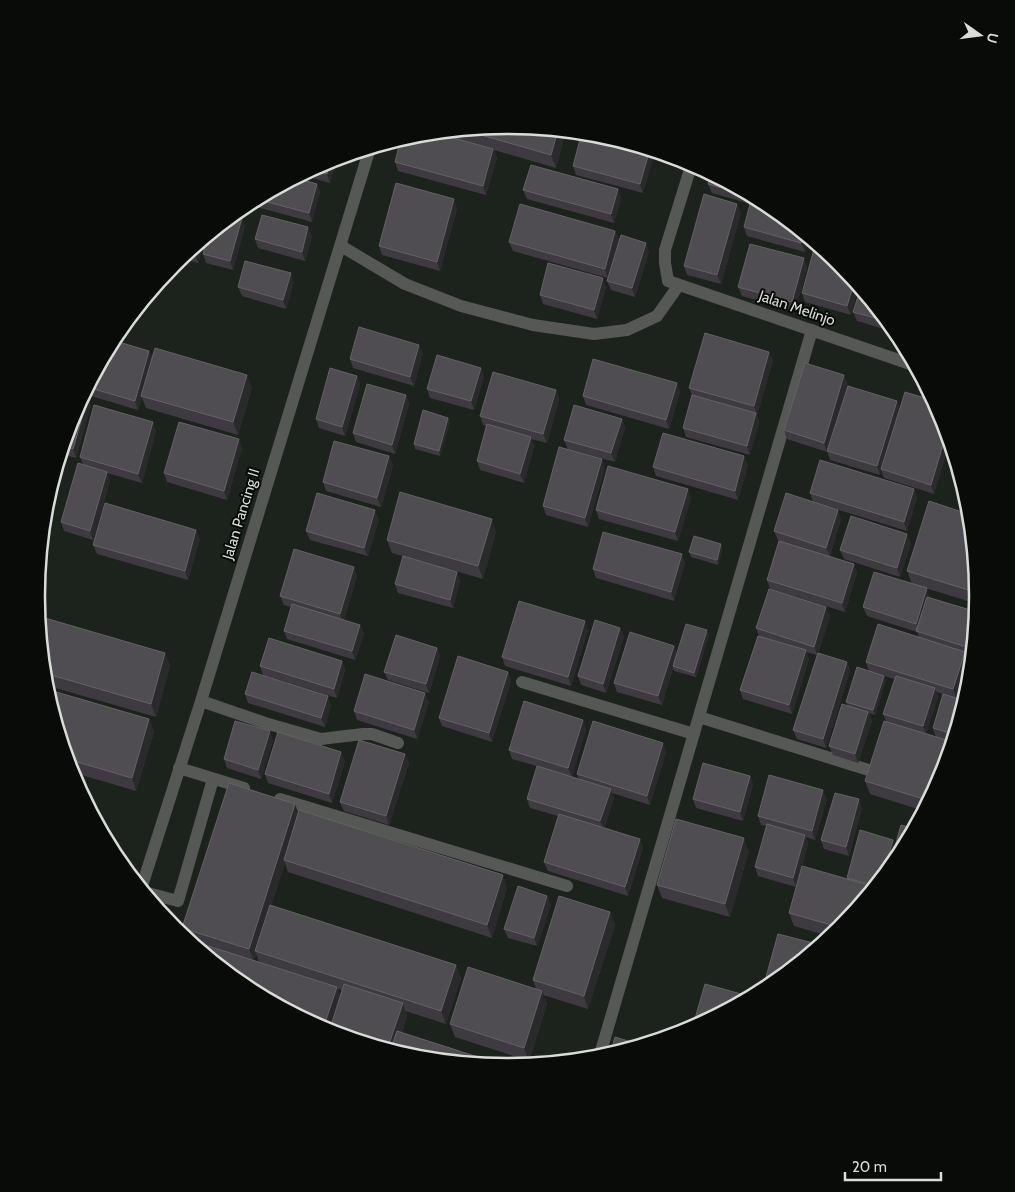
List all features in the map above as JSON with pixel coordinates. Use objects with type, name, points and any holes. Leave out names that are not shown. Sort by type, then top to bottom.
[{"type":"street","name":"Jalan Pancing II","points":[[144,882],[368,155]]},
{"type":"street","points":[[341,246],[404,284],[461,306],[532,325],[594,334],[627,330],[657,316],[674,283],[665,264],[665,250],[689,171]]},
{"type":"street","name":"Jalan Melinjo","points":[[674,283],[906,362]]},
{"type":"street","points":[[601,1049],[812,330]]},
{"type":"street","points":[[522,682],[694,734]]},
{"type":"street","points":[[201,701],[265,723],[321,739],[372,734],[398,743]]},
{"type":"street","points":[[699,717],[875,772]]},
{"type":"street","points":[[179,768],[568,886]]},
{"type":"street","points":[[154,894],[178,901],[213,779]]},
{"type":"building","points":[[508,133],[556,136],[551,155],[477,134]]},
{"type":"building","points":[[447,137],[493,149],[483,186],[395,162],[399,146]]},
{"type":"building","points":[[580,139],[648,156],[640,184],[573,166]]},
{"type":"building","points":[[531,165],[618,189],[611,214],[523,190]]},
{"type":"building","points":[[304,180],[317,184],[309,213],[266,202]]},
{"type":"building","points":[[709,180],[730,190],[708,184]]},
{"type":"building","points":[[396,183],[454,199],[437,262],[379,246]]},
{"type":"building","points":[[704,194],[737,204],[717,275],[684,266]]},
{"type":"building","points":[[520,204],[615,231],[605,269],[509,242]]},
{"type":"building","points":[[750,204],[764,211],[802,240],[801,243],[744,227]]},
{"type":"building","points":[[262,215],[308,227],[302,252],[255,239]]},
{"type":"building","points":[[242,218],[230,261],[203,254],[205,246]]},
{"type":"building","points":[[621,235],[646,243],[632,288],[607,281]]},
{"type":"building","points":[[750,244],[804,258],[792,302],[738,287]]},
{"type":"building","points":[[814,250],[852,288],[847,306],[802,293]]},
{"type":"building","points":[[245,261],[291,273],[283,300],[238,287]]},
{"type":"building","points":[[548,263],[603,278],[594,310],[540,295]]},
{"type":"building","points":[[858,295],[877,319],[853,312]]},
{"type":"building","points":[[359,327],[419,345],[410,377],[350,359]]},
{"type":"building","points":[[705,333],[769,352],[754,406],[689,388]]},
{"type":"building","points":[[121,343],[149,351],[135,401],[94,389]]},
{"type":"building","points":[[155,348],[247,375],[233,422],[141,396]]},
{"type":"building","points":[[437,355],[481,368],[471,401],[427,389]]},
{"type":"building","points":[[593,359],[677,383],[666,420],[583,396]]},
{"type":"building","points":[[805,363],[844,375],[824,443],[784,430]]},
{"type":"building","points":[[330,368],[357,376],[342,427],[316,419]]},
{"type":"building","points":[[493,372],[556,390],[543,434],[480,416]]},
{"type":"building","points":[[367,384],[406,395],[392,445],[353,433]]},
{"type":"building","points":[[848,386],[897,401],[877,466],[827,451]]},
{"type":"building","points":[[905,392],[925,398],[944,443],[931,485],[881,469]]},
{"type":"building","points":[[692,395],[756,413],[747,446],[683,428]]},
{"type":"building","points":[[94,405],[153,422],[138,474],[80,457]]},
{"type":"building","points":[[574,405],[622,419],[611,453],[564,440]]},
{"type":"building","points":[[84,410],[73,449],[70,448]]},
{"type":"building","points":[[423,410],[448,418],[439,451],[414,444]]},
{"type":"building","points":[[179,422],[239,439],[224,491],[164,473]]},
{"type":"building","points":[[487,424],[531,437],[520,474],[477,461]]},
{"type":"building","points":[[663,433],[744,456],[735,491],[653,467]]},
{"type":"building","points":[[334,441],[389,456],[377,498],[323,482]]},
{"type":"building","points":[[559,447],[602,459],[585,518],[543,506]]},
{"type":"building","points":[[820,460],[914,489],[904,522],[810,493]]},
{"type":"building","points":[[78,463],[107,472],[90,531],[61,522]]},
{"type":"building","points":[[608,466],[688,489],[675,532],[596,510]]},
{"type":"building","points":[[400,492],[492,519],[478,566],[387,540]]},
{"type":"building","points":[[317,493],[375,510],[364,548],[306,531]]},
{"type":"building","points":[[786,493],[838,510],[826,548],[774,531]]},
{"type":"building","points":[[929,501],[962,512],[969,566],[970,590],[907,571]]},
{"type":"building","points":[[105,503],[196,530],[185,571],[93,545]]},
{"type":"building","points":[[851,516],[907,534],[897,568],[840,550]]},
{"type":"building","points":[[603,532],[682,554],[671,592],[593,569]]},
{"type":"building","points":[[694,536],[721,544],[717,560],[689,552]]},
{"type":"building","points":[[779,541],[854,564],[842,603],[767,580]]},
{"type":"building","points":[[294,549],[354,567],[340,614],[280,596]]},
{"type":"building","points":[[403,556],[457,572],[450,600],[395,584]]},
{"type":"building","points":[[874,572],[927,588],[916,624],[863,607]]},
{"type":"building","points":[[769,589],[826,607],[814,647],[756,628]]},
{"type":"building","points":[[927,597],[970,610],[967,647],[916,631]]},
{"type":"building","points":[[519,601],[585,621],[568,677],[502,657]]},
{"type":"building","points":[[292,604],[360,625],[352,651],[284,631]]},
{"type":"building","points":[[46,618],[165,653],[151,704],[52,675]]},
{"type":"building","points":[[595,620],[620,628],[603,684],[578,676]]},
{"type":"building","points":[[686,624],[707,630],[694,673],[673,666]]},
{"type":"building","points":[[878,624],[965,652],[953,689],[866,662]]},
{"type":"building","points":[[630,632],[674,646],[658,696],[614,683]]},
{"type":"building","points":[[396,635],[437,648],[426,684],[384,672]]},
{"type":"building","points":[[758,636],[806,650],[789,705],[740,690]]},
{"type":"building","points":[[269,638],[342,661],[334,689],[260,666]]},
{"type":"building","points":[[818,653],[847,662],[823,739],[793,730]]},
{"type":"building","points":[[458,656],[508,672],[489,733],[439,718]]},
{"type":"building","points":[[857,667],[884,676],[873,710],[846,702]]},
{"type":"building","points":[[252,672],[328,696],[321,718],[245,694]]},
{"type":"building","points":[[365,674],[425,693],[414,730],[354,711]]},
{"type":"building","points":[[896,676],[935,688],[923,726],[883,714]]},
{"type":"building","points":[[55,692],[149,719],[132,778],[76,762]]},
{"type":"building","points":[[943,694],[958,699],[949,733],[933,728]]},
{"type":"building","points":[[524,701],[583,720],[568,768],[509,750]]},
{"type":"building","points":[[842,704],[868,712],[855,754],[829,746]]},
{"type":"building","points":[[235,721],[270,731],[258,770],[224,759]]},
{"type":"building","points":[[593,721],[663,743],[647,796],[577,774]]},
{"type":"building","points":[[884,721],[947,740],[935,773],[923,799],[865,781]]},
{"type":"building","points":[[278,732],[341,752],[329,794],[265,774]]},
{"type":"building","points":[[359,740],[405,754],[386,816],[340,802]]},
{"type":"building","points":[[703,763],[750,776],[740,812],[693,799]]},
{"type":"building","points":[[537,766],[611,789],[600,821],[527,799]]},
{"type":"building","points":[[769,775],[823,790],[812,831],[758,816]]},
{"type":"building","points":[[229,783],[295,804],[249,949],[187,930],[183,926]]},
{"type":"building","points":[[835,793],[859,799],[846,847],[821,840]]},
{"type":"building","points":[[299,810],[503,875],[487,925],[284,860]]},
{"type":"building","points":[[559,814],[640,839],[625,887],[544,862]]},
{"type":"building","points":[[676,819],[744,838],[725,904],[657,885]]},
{"type":"building","points":[[767,824],[805,835],[793,878],[755,867]]},
{"type":"building","points":[[901,825],[908,827],[894,850]]},
{"type":"building","points":[[860,830],[893,840],[887,859],[869,884],[847,878]]},
{"type":"building","points":[[802,866],[868,885],[832,925],[789,913]]},
{"type":"building","points":[[518,886],[547,896],[534,938],[504,929]]},
{"type":"building","points":[[559,896],[610,912],[584,996],[533,980]]},
{"type":"building","points":[[270,905],[456,965],[441,1011],[255,951]]},
{"type":"building","points":[[778,934],[813,943],[789,963],[769,978],[766,977]]},
{"type":"building","points":[[204,945],[337,987],[326,1021],[276,997],[226,963]]},
{"type":"building","points":[[468,967],[542,991],[524,1048],[450,1024]]},
{"type":"building","points":[[344,984],[403,1003],[389,1043],[332,1023]]},
{"type":"building","points":[[705,984],[743,994],[712,1011],[695,1018]]},
{"type":"building","points":[[397,1031],[481,1058],[447,1055],[392,1044]]},
{"type":"building","points":[[615,1037],[631,1042],[627,1043],[612,1047]]}]
